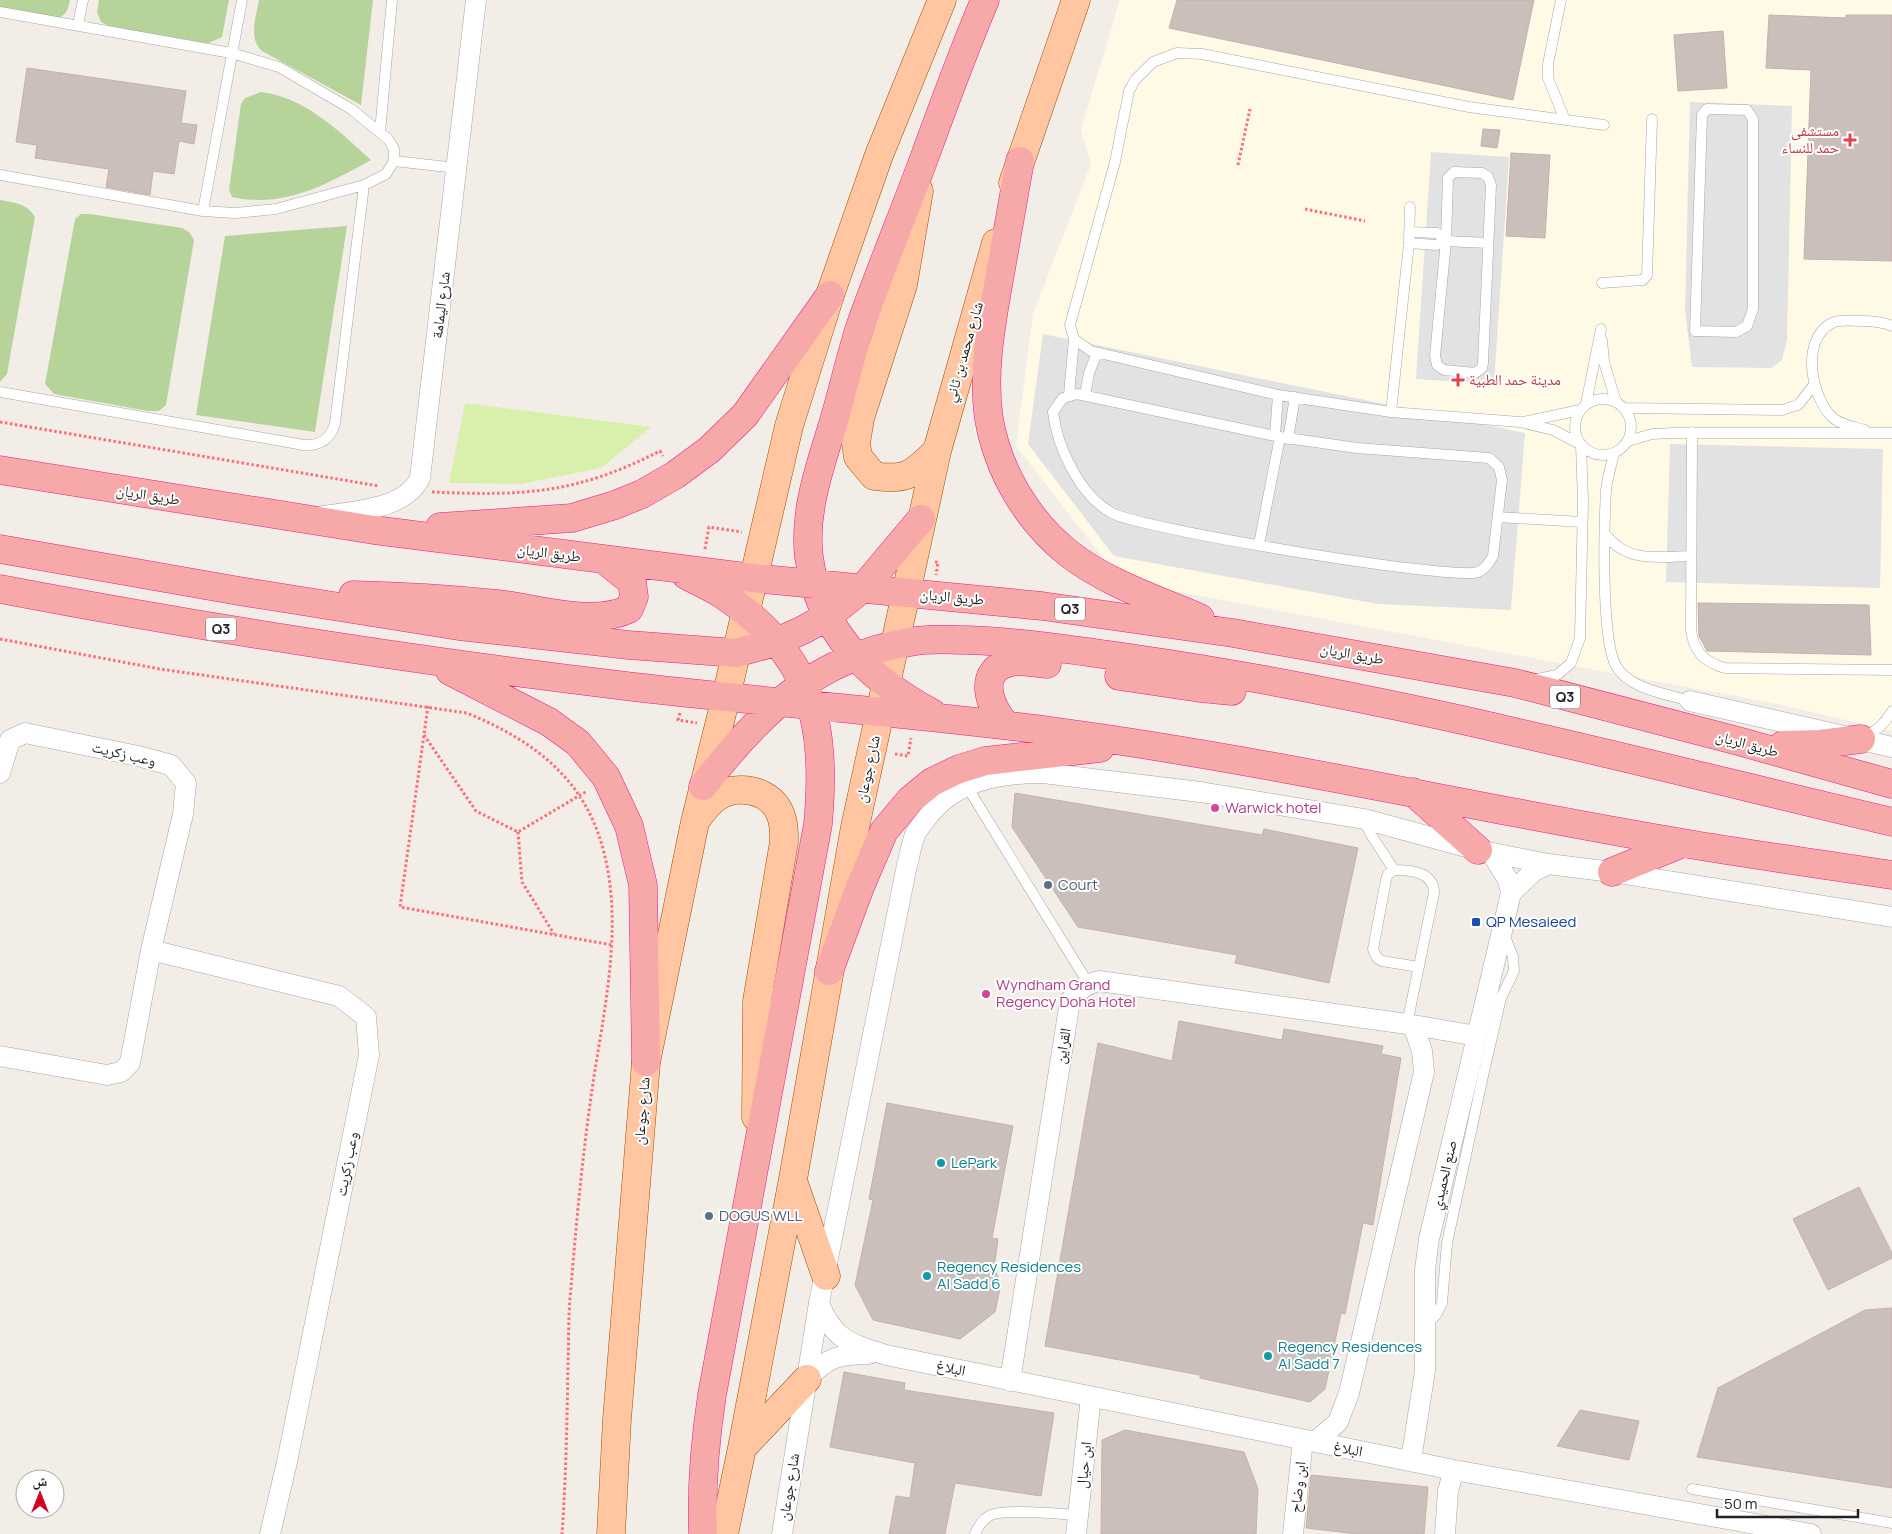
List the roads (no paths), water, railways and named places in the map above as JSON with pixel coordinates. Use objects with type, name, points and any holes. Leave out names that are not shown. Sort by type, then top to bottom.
[{"type":"highway","points":[[942,718],[906,700],[855,657],[828,616],[815,583],[809,557],[808,534],[812,500],[861,326],[985,0]]},
{"type":"highway","points":[[1020,161],[992,323],[987,372],[990,419],[1004,469],[1018,498],[1037,522],[1068,552],[1100,574],[1233,633]]},
{"type":"highway","points":[[374,530],[572,518],[615,505],[642,494],[675,475],[709,450],[745,415],[830,295]]},
{"type":"highway","points":[[0,466],[38,477]]},
{"type":"highway","name":"طريق الريان","points":[[0,470],[299,520],[606,561],[753,578],[1060,608],[1233,633],[1515,684],[1738,741],[1892,784]]},
{"type":"highway","points":[[0,549],[239,591],[459,626],[629,645],[736,652],[776,642],[828,616],[863,588],[921,519]]},
{"type":"highway","points":[[239,591],[406,596],[498,604],[599,617],[616,615],[629,609],[634,597],[632,582],[606,561]]},
{"type":"highway","points":[[689,570],[745,611],[776,642],[808,694],[820,759],[821,785],[818,824],[756,1156],[705,1446],[702,1498],[703,1534]]},
{"type":"highway","name":"Q3","points":[[0,589],[150,618],[431,662],[622,686],[778,702],[808,694],[880,712],[1006,725],[1136,743],[1413,792],[1683,843],[1892,875]]},
{"type":"highway","points":[[808,694],[828,668],[855,657],[894,645],[934,639],[988,641],[1061,648],[1187,667],[1373,702],[1492,727],[1892,822]]},
{"type":"highway","points":[[1006,725],[991,704],[989,685],[993,675],[999,668],[1018,661],[1200,688],[1373,702]]},
{"type":"highway","points":[[431,662],[549,722],[578,743],[606,777],[629,826],[643,885],[646,1062]]},
{"type":"highway","points":[[703,786],[729,752],[778,702]]},
{"type":"highway","points":[[1738,741],[1820,744],[1861,739]]},
{"type":"highway","points":[[829,972],[860,887],[884,831],[910,800],[932,782],[959,769],[985,761],[1136,743]]},
{"type":"highway","points":[[1413,792],[1485,852]]},
{"type":"highway","points":[[1612,872],[1683,843]]},
{"type":"main road","points":[[726,697],[762,535],[789,426],[830,295],[879,154],[942,0]]},
{"type":"main road","name":"شارع محمد بن ثاني","points":[[880,712],[937,451],[1020,161],[1076,0]]},
{"type":"main road","points":[[924,157],[903,285],[860,418],[856,443],[858,457],[874,476],[890,478],[910,475],[937,451]]},
{"type":"main road","name":"شارع جوعان","points":[[610,1534],[618,1409],[646,1062],[695,822],[726,697]]},
{"type":"main road","name":"شارع جوعان","points":[[724,1534],[742,1448],[793,1179],[829,972],[880,712]]},
{"type":"main road","points":[[695,822],[706,806],[718,796],[730,791],[744,790],[760,794],[772,801],[779,812],[784,826],[784,842],[757,1001],[756,1156]]},
{"type":"main road","points":[[793,1179],[826,1276]]},
{"type":"main road","points":[[742,1448],[806,1379]]},
{"type":"street","name":"شارع اليمامة","points":[[299,520],[379,505],[400,499],[412,491],[420,478],[476,0]]},
{"type":"street","name":"طريق الريان","points":[[1690,701],[1892,747]]},
{"type":"street","name":"وعب زكريت","points":[[0,773],[10,740],[26,733],[138,756],[171,765],[186,783],[183,814],[151,950],[130,1063],[122,1072],[107,1075],[0,1056]]},
{"type":"street","points":[[966,785],[990,777],[1020,773],[1068,775],[1200,792],[1364,819],[1485,852],[1548,864],[1612,872],[1892,917]]},
{"type":"street","name":"شارع جوعان","points":[[782,1534],[819,1303],[826,1276],[907,865],[916,834],[932,811],[944,799],[966,785]]},
{"type":"street","points":[[1485,852],[1508,880],[1512,893],[1534,871],[1548,864]]},
{"type":"street","name":"صنع الحميدي","points":[[1411,1460],[1425,1371],[1426,1254],[1512,893]]},
{"type":"street","name":"وعب زكريت","points":[[151,950],[339,996],[366,1017],[369,1055],[289,1453],[270,1534]]},
{"type":"street","points":[[1088,983],[1099,981],[1410,1024],[1477,1036]]},
{"type":"street","name":"القراين","points":[[1010,1381],[1070,1002],[1079,990],[1088,983]]},
{"type":"street","points":[[1309,1441],[1338,1422],[1354,1374],[1424,1072],[1422,1052],[1410,1024]]},
{"type":"street","name":"البلاغ","points":[[819,1303],[824,1317],[840,1337],[852,1344],[886,1354],[1010,1381],[1454,1470],[1811,1534]]},
{"type":"street","name":"البلاغ","points":[[806,1379],[818,1367],[837,1356],[886,1354]]},
{"type":"street","name":"ابن حيال","points":[[1077,1525],[1091,1397]]},
{"type":"street","name":"ابن وضاح","points":[[1293,1534],[1309,1441]]},
{"type":"street","points":[[1445,1534],[1448,1491],[1454,1470]]},
{"type":"lane","points":[[78,25],[83,0]]},
{"type":"lane","points":[[203,211],[242,0]]},
{"type":"lane","points":[[380,132],[392,0]]},
{"type":"lane","points":[[1561,0],[1548,64],[1548,78],[1566,120]]},
{"type":"lane","points":[[0,12],[231,53],[279,67],[351,109],[380,132],[392,144],[394,161],[386,174],[364,184],[276,209],[235,213],[203,211],[0,175]]},
{"type":"lane","points":[[1069,395],[1074,340],[1070,317],[1111,177],[1129,91],[1143,70],[1164,56],[1189,52],[1202,54],[1469,107],[1604,124]]},
{"type":"lane","points":[[1707,109],[1747,110],[1751,113],[1753,119],[1752,316],[1747,326],[1736,332],[1695,331],[1702,115],[1707,109]]},
{"type":"lane","points":[[1602,283],[1643,280],[1647,275],[1652,119]]},
{"type":"lane","points":[[394,161],[457,168]]},
{"type":"lane","points":[[1454,172],[1482,173],[1488,177],[1491,185],[1488,243],[1482,368],[1475,373],[1444,370],[1435,360],[1446,241],[1448,178],[1454,172]]},
{"type":"lane","points":[[0,392],[304,445],[322,442],[331,434],[335,423],[364,184]]},
{"type":"lane","points":[[1391,412],[1409,243],[1410,207]]},
{"type":"lane","points":[[1409,232],[1437,233],[1446,241]]},
{"type":"lane","points":[[1409,243],[1436,245],[1446,241],[1488,243]]},
{"type":"lane","points":[[1873,321],[1892,316]]},
{"type":"lane","points":[[1871,431],[1834,419],[1819,400],[1812,372],[1815,346],[1818,336],[1825,328],[1833,323],[1844,320],[1873,321],[1892,326]]},
{"type":"lane","points":[[1515,684],[1557,675],[1571,662],[1580,638],[1582,522],[1580,444],[1574,427],[1583,407],[1601,330],[1604,362],[1620,405],[1631,424],[1628,441]]},
{"type":"lane","points":[[1074,340],[1085,349],[1097,353],[1278,395],[1391,412],[1520,422],[1553,430],[1596,455],[1614,454]]},
{"type":"lane","points":[[1085,395],[1089,373],[1097,353]]},
{"type":"lane","points":[[1520,422],[1583,407],[1596,400],[1606,399],[1620,405],[1782,410],[1798,405],[1814,385]]},
{"type":"lane","points":[[1069,395],[1085,395],[1281,437],[1357,448],[1489,458],[1499,467],[1502,480],[1493,556],[1487,566],[1478,572],[1415,569],[1259,544],[1127,520],[1098,505],[1087,493],[1061,449],[1054,427],[1052,412],[1069,395]]},
{"type":"lane","points":[[1278,395],[1281,437]]},
{"type":"lane","points":[[1259,544],[1281,437],[1295,397]]},
{"type":"lane","points":[[1690,701],[1638,686],[1616,667],[1608,639],[1606,535],[1606,489],[1614,454],[1628,441],[1652,434],[1692,432],[1844,434],[1871,431],[1892,433]]},
{"type":"lane","points":[[1692,432],[1691,556],[1693,644],[1700,656],[1712,664],[1725,668],[1892,670]]},
{"type":"lane","points":[[1498,517],[1582,522]]},
{"type":"lane","points":[[1606,535],[1616,547],[1630,555],[1691,556]]},
{"type":"lane","points":[[1861,739],[1876,732],[1887,720],[1892,710]]},
{"type":"lane","points":[[966,785],[1088,983]]},
{"type":"lane","points":[[1364,819],[1370,833],[1394,870]]},
{"type":"lane","points":[[1410,1024],[1434,885],[1430,878],[1424,875],[1394,870],[1388,874],[1386,880],[1373,949],[1377,958],[1382,961],[1419,967]]},
{"type":"lane","points":[[1425,1326],[1436,1315],[1442,1303],[1447,1243],[1483,1076],[1501,998],[1514,971],[1513,957],[1502,931]]},
{"type":"lane","points":[[1692,1488],[1892,1523]]},
{"type":"lane","points":[[975,1534],[980,1523],[990,1515],[1003,1512],[1077,1525]]},
{"type":"place","name":"مستشفى حمد للنساء","points":[[1850,140]]},
{"type":"place","name":"مدينة حمد الطبية","points":[[1458,380]]},
{"type":"place","name":"Warwick hotel","points":[[1215,808]]},
{"type":"place","name":"Court","points":[[1048,885]]},
{"type":"place","name":"QP Mesaieed","points":[[1476,922]]},
{"type":"place","name":"Wyndham Grand Regency Doha Hotel","points":[[986,994]]},
{"type":"place","name":"LePark","points":[[941,1163]]},
{"type":"place","name":"DOGUS WLL","points":[[709,1216]]},
{"type":"place","name":"Regency Residences Al Sadd 6","points":[[927,1276]]},
{"type":"place","name":"Regency Residences Al Sadd 7","points":[[1268,1356]]}]
